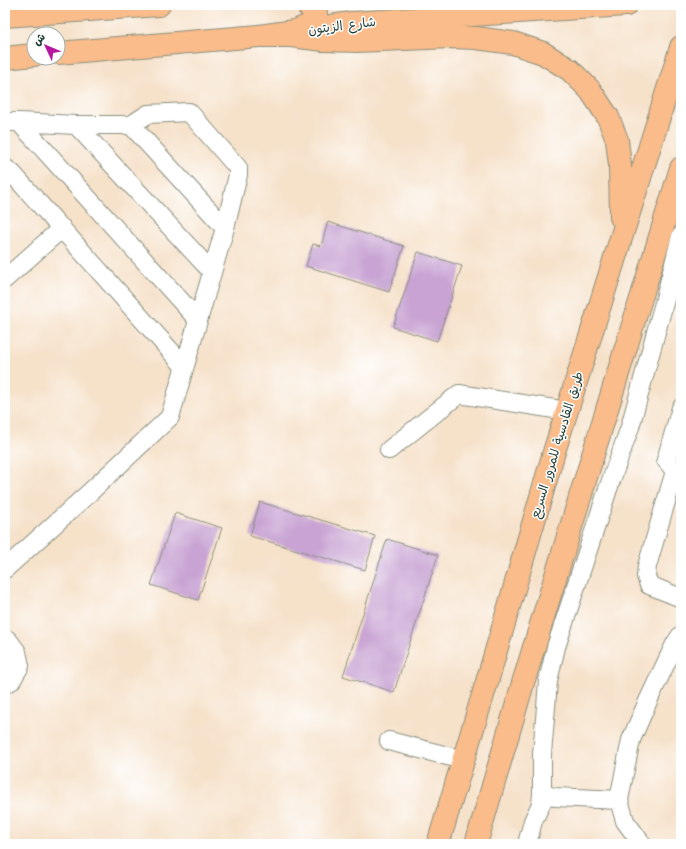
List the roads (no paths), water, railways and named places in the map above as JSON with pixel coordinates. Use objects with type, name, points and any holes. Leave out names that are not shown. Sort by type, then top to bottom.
[{"type":"main road","points":[[5,16],[159,5]]},
{"type":"main road","points":[[292,32],[309,25],[316,18],[316,12],[307,5]]},
{"type":"main road","name":"شارع الزيتون","points":[[66,52],[259,36],[352,23],[626,5]]},
{"type":"main road","points":[[259,36],[291,36],[324,40],[358,41],[451,37],[476,38],[513,43],[543,53],[570,70],[590,90],[608,117],[616,140],[620,165],[620,242]]},
{"type":"main road","name":"طريق القادسية للمرور السريع","points":[[438,844],[567,411],[681,47]]},
{"type":"main road","points":[[5,58],[26,56]]},
{"type":"main road","points":[[476,844],[523,683],[681,168]]},
{"type":"street","points":[[5,569],[170,417],[225,228],[238,175],[238,168],[190,112],[148,114],[131,125],[76,125],[12,122]]},
{"type":"street","points":[[12,122],[198,320]]},
{"type":"street","points":[[76,125],[212,272]]},
{"type":"street","points":[[131,125],[225,228]]},
{"type":"street","points":[[5,168],[12,173],[62,228],[184,366]]},
{"type":"street","points":[[5,279],[62,228]]},
{"type":"street","points":[[527,844],[533,821],[541,804],[542,754],[548,681],[555,654],[608,490],[630,428],[681,236]]},
{"type":"street","points":[[389,450],[459,394],[567,411]]},
{"type":"street","points":[[681,408],[666,460],[676,471],[647,566],[646,576],[649,585],[681,598]]},
{"type":"street","points":[[642,844],[625,821],[619,800],[624,768],[631,740],[648,700],[681,635]]},
{"type":"street","points":[[5,638],[17,652],[20,666],[11,681],[5,684]]},
{"type":"street","points":[[389,741],[463,760]]},
{"type":"street","points":[[542,794],[555,797],[619,800]]}]
